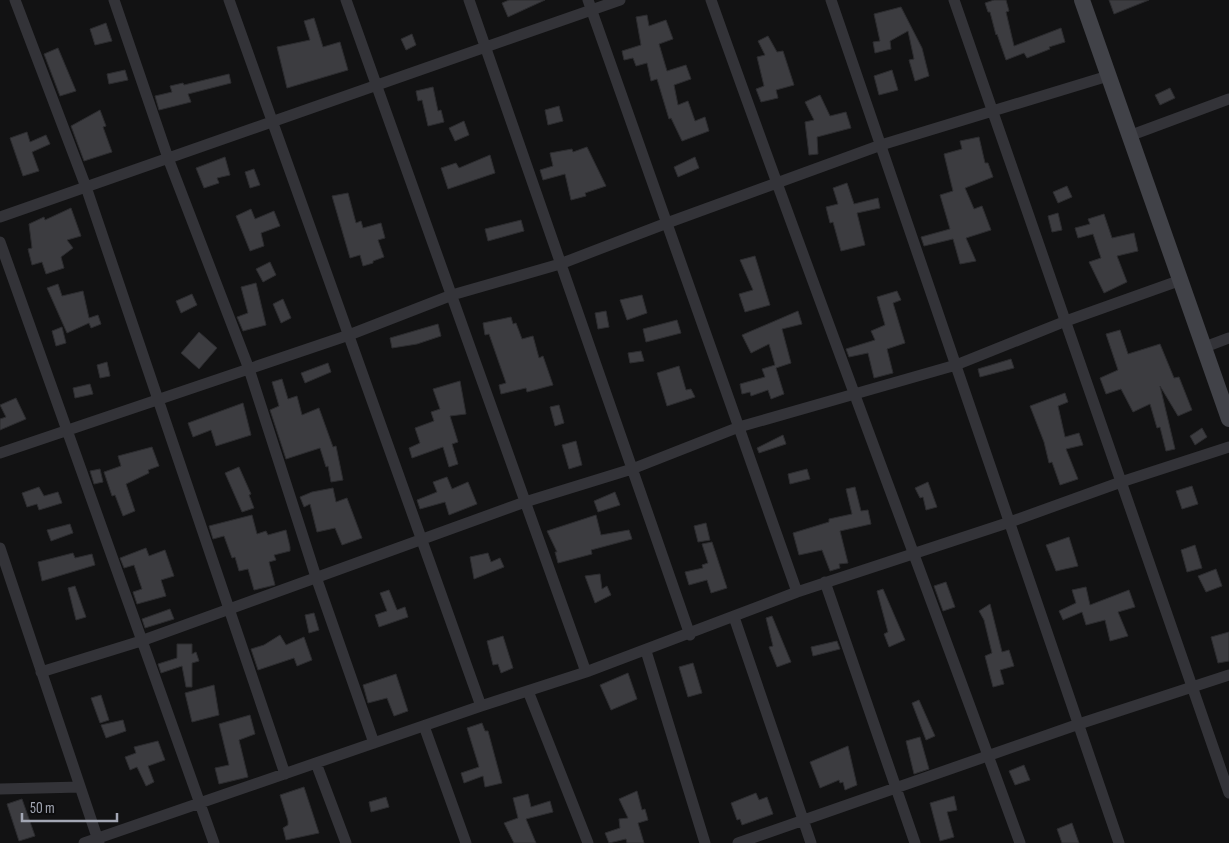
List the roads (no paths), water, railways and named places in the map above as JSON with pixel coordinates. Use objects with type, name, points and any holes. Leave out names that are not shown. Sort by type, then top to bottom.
[{"type":"street","points":[[15,0],[86,186],[285,774]]},
{"type":"street","points":[[114,0],[168,158],[249,369],[316,577],[374,743]]},
{"type":"street","points":[[229,0],[481,706]]},
{"type":"street","points":[[346,0],[586,672]]},
{"type":"street","points":[[468,0],[690,635]]},
{"type":"street","points":[[0,217],[485,47],[590,5],[620,0]]},
{"type":"street","points":[[711,0],[776,185],[915,553],[1020,843]]},
{"type":"street","points":[[831,0],[1120,843]]},
{"type":"street","points":[[954,0],[1229,793]]},
{"type":"street","points":[[1082,0],[1229,419]]},
{"type":"street","points":[[590,5],[797,592]]},
{"type":"street","points":[[0,453],[349,335],[452,295],[560,264],[881,145],[1108,76]]},
{"type":"street","points":[[1129,136],[1229,99]]},
{"type":"street","points":[[0,242],[198,803],[214,843]]},
{"type":"street","points":[[42,672],[141,641],[525,502],[632,469],[739,428],[956,365],[1066,321],[1180,280]]},
{"type":"street","points":[[1205,347],[1229,338]]},
{"type":"street","points":[[84,843],[98,841],[198,803],[586,672],[690,635],[825,582],[1010,522],[1229,446]]},
{"type":"street","points":[[0,548],[3,567],[42,672],[98,841]]},
{"type":"street","points":[[825,582],[915,843]]},
{"type":"street","points":[[734,617],[811,843]]},
{"type":"street","points":[[646,650],[705,843]]},
{"type":"street","points":[[738,843],[1079,724],[1229,675]]},
{"type":"street","points":[[528,691],[588,843]]},
{"type":"street","points":[[424,726],[466,843]]},
{"type":"street","points":[[316,763],[346,843]]},
{"type":"street","points":[[0,789],[80,787]]}]
